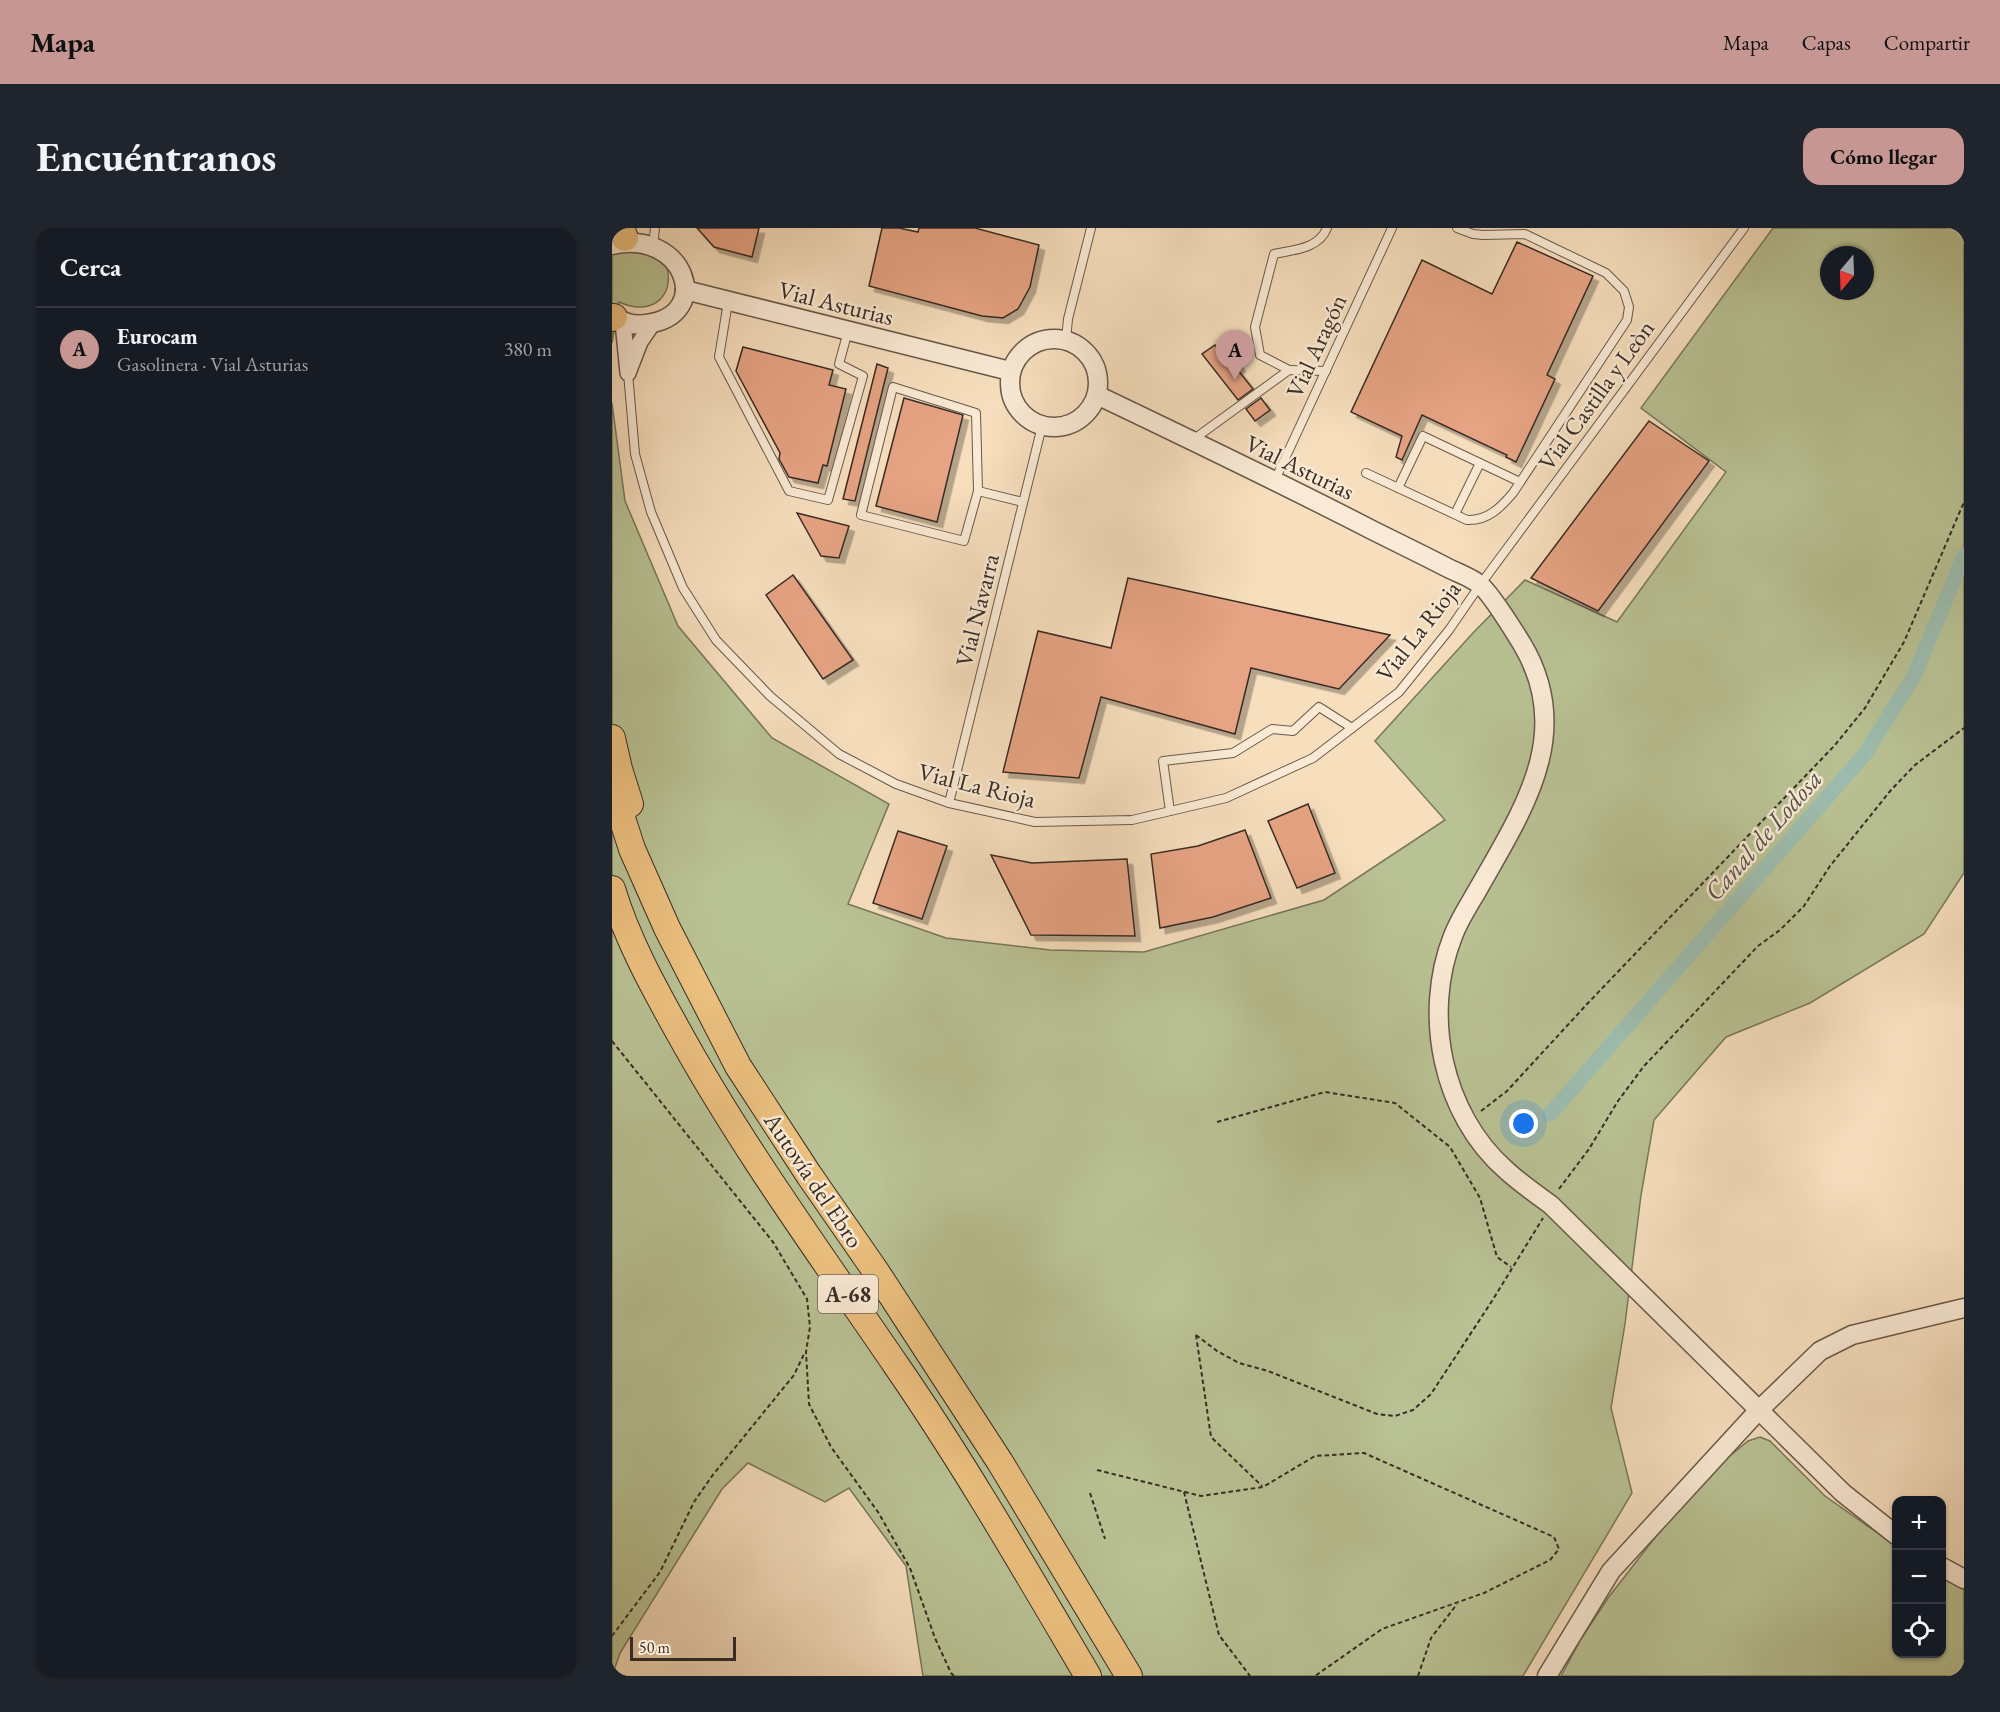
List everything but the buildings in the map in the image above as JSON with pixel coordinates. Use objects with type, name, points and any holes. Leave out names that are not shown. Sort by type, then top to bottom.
[{"type":"highway","points":[[612,738],[619,769],[667,928]]},
{"type":"highway","name":"Autovía del Ebro","points":[[612,787],[632,849],[667,928],[738,1065],[1000,1461],[1129,1676]]},
{"type":"highway","name":"Autovía del Ebro","points":[[614,898],[653,986],[710,1089],[927,1410],[1088,1676]]},
{"type":"street","points":[[619,237],[654,232],[678,255],[683,266],[685,290],[678,306],[667,317],[653,323],[639,325],[615,318],[628,373]]},
{"type":"street","name":"Vial Asturias","points":[[685,290],[1010,371]]},
{"type":"street","points":[[628,373],[639,342],[653,323]]},
{"type":"street","points":[[1048,339],[1065,340],[1081,348],[1093,361],[1098,378],[1097,395],[1089,411],[1076,422],[1059,428],[1042,426],[1026,418],[1015,405],[1009,389],[1010,371],[1018,356],[1032,344],[1048,339]]},
{"type":"street","name":"Vial Asturias","points":[[1097,395],[1275,480],[1480,585]]},
{"type":"street","points":[[1480,585],[1516,634],[1533,663],[1542,692],[1544,728],[1536,776],[1524,807],[1453,936],[1440,987],[1439,1029],[1444,1062],[1453,1091],[1466,1120],[1481,1143],[1505,1170],[1551,1205],[1758,1411],[1844,1493],[1892,1531]]},
{"type":"street","points":[[1547,1676],[1611,1571],[1758,1411],[1820,1351],[1852,1335],[1964,1308]]},
{"type":"street","points":[[1946,1570],[1964,1580]]},
{"type":"lane","points":[[1065,340],[1068,319],[1091,228]]},
{"type":"lane","points":[[1326,371],[1289,370],[1260,356],[1255,327],[1274,254],[1308,247],[1325,234],[1327,228]]},
{"type":"lane","name":"Vial Aragón","points":[[1275,480],[1392,228]]},
{"type":"lane","points":[[1366,473],[1467,520],[1486,517],[1504,503],[1520,482],[1624,326],[1629,307],[1624,291],[1606,273],[1522,231],[1483,235],[1458,228]]},
{"type":"lane","name":"Vial Castilla y Leòn","points":[[1480,585],[1744,228]]},
{"type":"lane","points":[[728,302],[719,357],[789,491],[828,500],[863,376],[840,364],[848,331]]},
{"type":"lane","points":[[1192,440],[1289,370]]},
{"type":"lane","name":"Vial La Rioja","points":[[628,373],[635,454],[651,512],[683,588],[716,640],[770,696],[839,754],[896,784],[949,803],[1035,822],[1132,820],[1227,798],[1313,758],[1399,692],[1449,630],[1480,585]]},
{"type":"lane","points":[[893,387],[976,413],[978,491],[964,541],[861,515],[893,387]]},
{"type":"lane","name":"Vial Navarra","points":[[949,803],[1042,426]]},
{"type":"lane","points":[[1398,488],[1423,436],[1520,482]]},
{"type":"lane","points":[[1455,514],[1480,463]]},
{"type":"lane","points":[[978,491],[1023,502]]},
{"type":"lane","points":[[1170,812],[1163,761],[1233,753],[1272,729],[1293,731],[1319,707],[1352,728]]},
{"type":"path","points":[[1466,1120],[1507,1091],[1834,745],[1865,708],[1905,642],[1964,502]]},
{"type":"path","points":[[1263,1487],[1211,1437],[1196,1335],[1217,1351],[1239,1363],[1278,1375],[1377,1414],[1395,1416],[1413,1410],[1431,1394],[1492,1301],[1562,1183],[1589,1149],[1618,1101],[1644,1066],[1758,946],[1780,930],[1804,906],[1830,866],[1907,773],[1964,728]]},
{"type":"path","points":[[612,1041],[773,1242],[807,1299],[810,1327],[806,1352],[809,1404],[831,1447],[878,1512],[910,1568],[935,1638],[954,1676]]},
{"type":"path","points":[[1217,1122],[1325,1092],[1395,1103],[1450,1147],[1480,1198],[1497,1257],[1511,1267]]},
{"type":"path","points":[[612,1636],[660,1572],[694,1502],[712,1476],[794,1376],[806,1352]]},
{"type":"path","points":[[1097,1470],[1201,1496],[1263,1487],[1315,1456],[1364,1454],[1554,1537],[1559,1549],[1550,1560],[1484,1593],[1382,1629],[1315,1676]]},
{"type":"path","points":[[1184,1492],[1219,1635],[1250,1676]]},
{"type":"path","points":[[1090,1493],[1105,1539]]},
{"type":"path","points":[[1418,1676],[1431,1638],[1457,1604]]},
{"type":"green space","points":[[612,228],[628,247],[664,259],[668,272],[668,283],[660,300],[652,305],[631,306],[619,302],[612,343]]},
{"type":"green space","points":[[1773,228],[1964,228],[1964,873],[1924,934],[1810,1003],[1726,1037],[1654,1120],[1611,1408],[1632,1493],[1523,1676],[923,1676],[906,1566],[849,1488],[825,1502],[748,1463],[722,1489],[620,1653],[612,1676],[612,403],[625,501],[678,626],[772,738],[889,804],[848,904],[946,938],[1050,950],[1144,952],[1324,900],[1445,820],[1375,741],[1472,634],[1525,580],[1617,622],[1726,472],[1641,408]]},
{"type":"green space","points":[[1760,1437],[1770,1441],[1825,1496],[1892,1543],[1892,1658],[1946,1658],[1946,1579],[1964,1590],[1964,1676],[1561,1676],[1581,1639],[1608,1598],[1664,1526],[1719,1465],[1748,1441]]},
{"type":"waterway","name":"Canal de Lodosa","points":[[1550,1114],[1865,754],[1914,676],[1964,556]]},
{"type":"place","name":"Eurocam","points":[[1235,380]]}]
